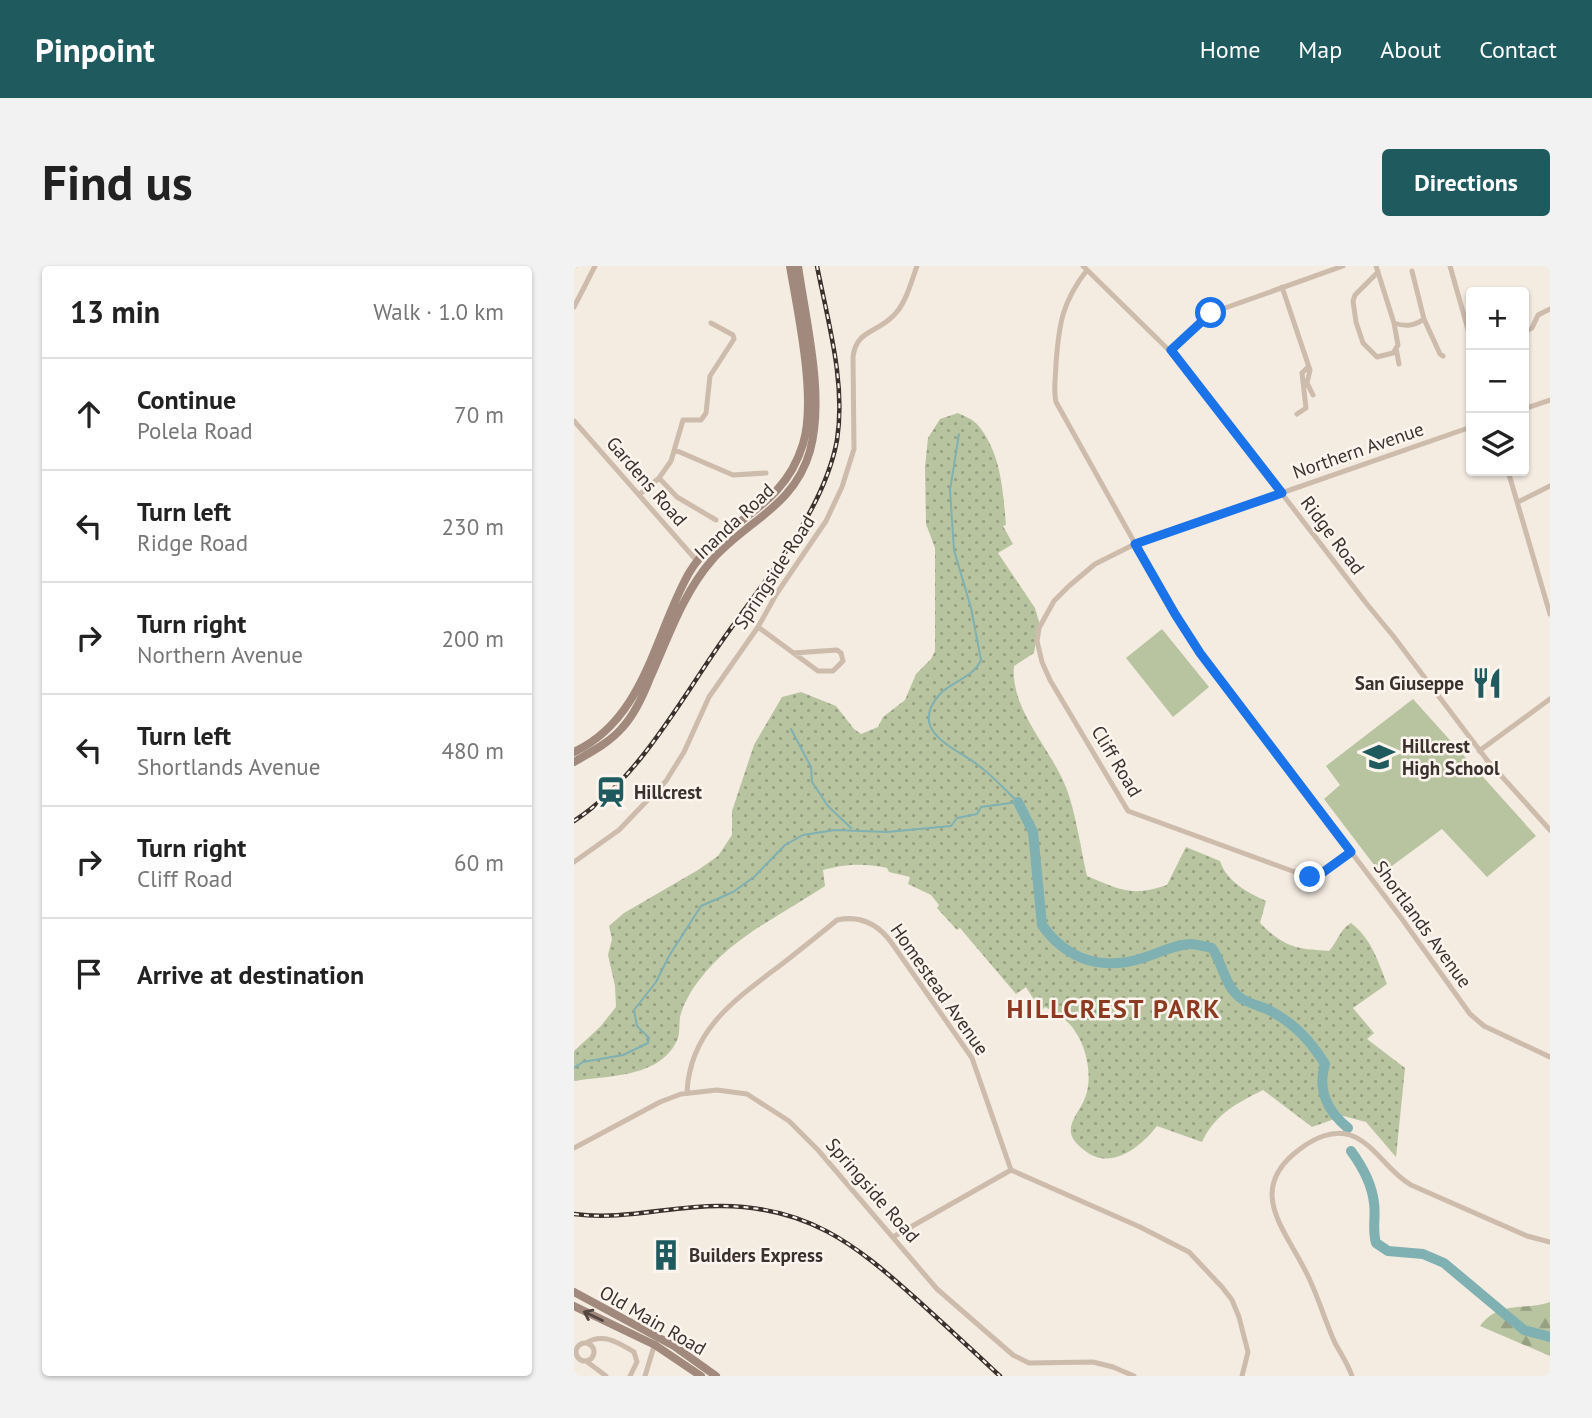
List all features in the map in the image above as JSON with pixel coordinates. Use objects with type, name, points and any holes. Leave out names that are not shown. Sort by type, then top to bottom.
[{"type":"main road","name":"Inanda Road","points":[[574,751],[600,736],[630,702],[697,561],[723,536],[771,499],[792,471],[803,445],[809,397],[790,266]]},
{"type":"main road","name":"Inanda Road","points":[[574,762],[611,739],[630,718],[680,609],[698,578],[716,555],[772,511],[789,491],[803,467],[814,434],[817,405],[798,266]]},
{"type":"main road","name":"Old Main Road","points":[[574,1292],[716,1376]]},
{"type":"main road","name":"Old Main Road","points":[[574,1306],[656,1341],[701,1376]]},
{"type":"street","points":[[574,307],[595,266]]},
{"type":"street","name":"Springside Road","points":[[574,862],[619,830],[666,781],[684,752],[709,697],[826,521],[842,487],[854,449],[853,358],[856,344],[860,338],[895,315],[917,266]]},
{"type":"street","points":[[1171,350],[1211,313],[1343,266]]},
{"type":"street","points":[[1450,266],[1466,319]]},
{"type":"street","name":"Ridge Road","points":[[1085,268],[1171,350],[1479,751],[1550,830]]},
{"type":"street","name":"Shortlands Avenue","points":[[1085,268],[1070,293],[1061,317],[1055,398],[1062,417],[1175,614],[1200,653],[1474,1018],[1484,1026],[1550,1058]]},
{"type":"street","points":[[1377,269],[1398,345],[1393,353],[1377,357],[1365,347],[1356,322],[1353,301],[1377,269]]},
{"type":"street","points":[[1412,271],[1424,319],[1443,356]]},
{"type":"street","points":[[1282,287],[1308,367],[1307,383],[1312,395]]},
{"type":"street","points":[[1529,331],[1538,315],[1550,309]]},
{"type":"street","points":[[1394,323],[1411,326],[1424,319]]},
{"type":"street","points":[[639,495],[659,478],[671,461],[683,420],[701,420],[704,417],[710,376],[734,339],[733,335],[711,323]]},
{"type":"street","points":[[1396,348],[1399,364]]},
{"type":"street","points":[[1297,414],[1306,408],[1301,379],[1302,373],[1308,367]]},
{"type":"street","points":[[1529,407],[1550,400]]},
{"type":"street","name":"Gardens Road","points":[[574,421],[697,561]]},
{"type":"street","name":"Northern Avenue","points":[[1135,544],[1466,429]]},
{"type":"street","points":[[675,450],[733,475],[766,473]]},
{"type":"street","points":[[1510,476],[1550,614]]},
{"type":"street","points":[[659,478],[677,498],[716,520]]},
{"type":"street","points":[[1518,502],[1550,486]]},
{"type":"street","name":"Cliff Road","points":[[1135,544],[1096,564],[1069,586],[1054,601],[1040,628],[1037,641],[1050,680],[1125,808],[1135,815],[1302,876],[1319,874],[1351,852]]},
{"type":"street","points":[[758,627],[793,653],[822,672],[836,670],[843,661],[837,650],[793,653]]},
{"type":"street","points":[[1479,751],[1550,699]]},
{"type":"street","name":"Homestead Avenue","points":[[687,1092],[689,1073],[699,1045],[723,1010],[837,920],[858,919],[878,926],[886,934],[968,1051],[1011,1170]]},
{"type":"street","name":"Springside Road","points":[[574,1148],[660,1102],[687,1092],[718,1090],[747,1094],[789,1121],[818,1150],[937,1289],[1018,1358],[1036,1363],[1093,1362],[1132,1375]]},
{"type":"street","points":[[1352,1376],[1306,1272],[1283,1232],[1273,1208],[1277,1174],[1287,1159],[1305,1145],[1331,1134],[1351,1135],[1370,1149],[1401,1180],[1527,1236],[1550,1242]]},
{"type":"street","points":[[893,1237],[1011,1170],[1189,1252],[1232,1300],[1248,1352],[1242,1376]]},
{"type":"street","points":[[606,1376],[578,1359],[575,1352],[579,1345],[593,1339],[608,1339],[634,1352],[637,1362],[630,1376]]},
{"type":"street","points":[[645,1376],[656,1341]]},
{"type":"street","points":[[586,1343],[594,1353],[586,1362]]},
{"type":"green space","points":[[958,413],[977,424],[996,459],[1004,498],[1006,525],[1003,526],[1013,544],[998,553],[1035,608],[1039,622],[1034,653],[1014,666],[1014,682],[1024,713],[1069,794],[1087,876],[1126,890],[1155,889],[1167,885],[1186,847],[1220,861],[1233,881],[1266,901],[1260,923],[1283,942],[1299,948],[1329,951],[1347,926],[1351,923],[1358,929],[1373,950],[1387,984],[1353,1008],[1374,1033],[1367,1039],[1405,1068],[1396,1157],[1366,1122],[1343,1116],[1312,1127],[1263,1090],[1220,1117],[1202,1142],[1157,1126],[1134,1149],[1124,1154],[1114,1158],[1094,1156],[1078,1145],[1071,1133],[1072,1124],[1085,1098],[1089,1072],[1086,1054],[1072,1027],[1045,1007],[1041,1011],[1026,987],[1016,994],[960,928],[957,930],[937,908],[939,905],[931,895],[908,884],[910,877],[870,865],[847,865],[823,870],[825,886],[743,938],[713,964],[691,992],[681,1012],[678,1038],[660,1061],[634,1072],[574,1081],[574,1051],[600,1027],[616,1007],[615,986],[608,955],[612,939],[609,926],[624,913],[718,856],[732,835],[732,811],[754,745],[782,697],[801,692],[836,706],[861,734],[878,727],[883,717],[905,700],[916,674],[931,659],[935,651],[935,548],[926,524],[925,467],[928,438],[940,419]]},
{"type":"green space","points":[[1162,629],[1209,687],[1173,717],[1126,658]]},
{"type":"green space","points":[[1413,699],[1536,836],[1487,877],[1442,829],[1381,874],[1324,799],[1340,785],[1326,766]]},
{"type":"green space","points":[[1550,1302],[1550,1356],[1480,1326],[1504,1309]]},
{"type":"waterway","points":[[959,434],[950,490],[954,550],[971,608],[981,660],[973,671],[940,694],[931,707],[929,718],[931,728],[938,737],[983,769],[1018,802]]},
{"type":"waterway","points":[[791,729],[811,767],[812,782],[828,806],[851,828]]},
{"type":"waterway","points":[[574,1068],[583,1062],[623,1055],[648,1043],[649,1038],[637,1026],[634,1010],[656,982],[701,906],[733,892],[754,877],[785,845],[803,835],[835,830],[887,832],[951,826],[957,818],[977,814],[981,807],[1018,802]]},
{"type":"waterway","points":[[1018,802],[1033,832],[1042,925],[1052,937],[1063,947],[1086,960],[1113,963],[1128,962],[1184,945],[1212,948],[1236,994],[1285,1020],[1313,1047],[1325,1064],[1322,1083],[1326,1100],[1335,1115],[1348,1128]]},
{"type":"waterway","points":[[1351,1151],[1363,1169],[1373,1196],[1376,1243],[1388,1251],[1423,1254],[1444,1263],[1524,1330],[1550,1337]]},
{"type":"railway","points":[[574,821],[618,784],[656,739],[790,545],[819,493],[837,440],[839,397],[838,375],[817,266]]},
{"type":"railway","points":[[574,1214],[611,1216],[722,1206],[752,1208],[804,1221],[871,1260],[1000,1376]]},
{"type":"place","name":"San Giuseppe","points":[[1487,683]]},
{"type":"place","name":"Hillcrest High School","points":[[1379,757]]},
{"type":"place","name":"Hillcrest","points":[[611,792]]},
{"type":"place","name":"Builders Express","points":[[666,1255]]},
{"type":"district","name":"HILLCREST PARK","points":[[1114,1009]]},
{"type":"route","points":[[1211,313],[1171,350],[1282,493],[1135,544],[1200,653],[1351,852],[1322,873],[1310,877]]}]
